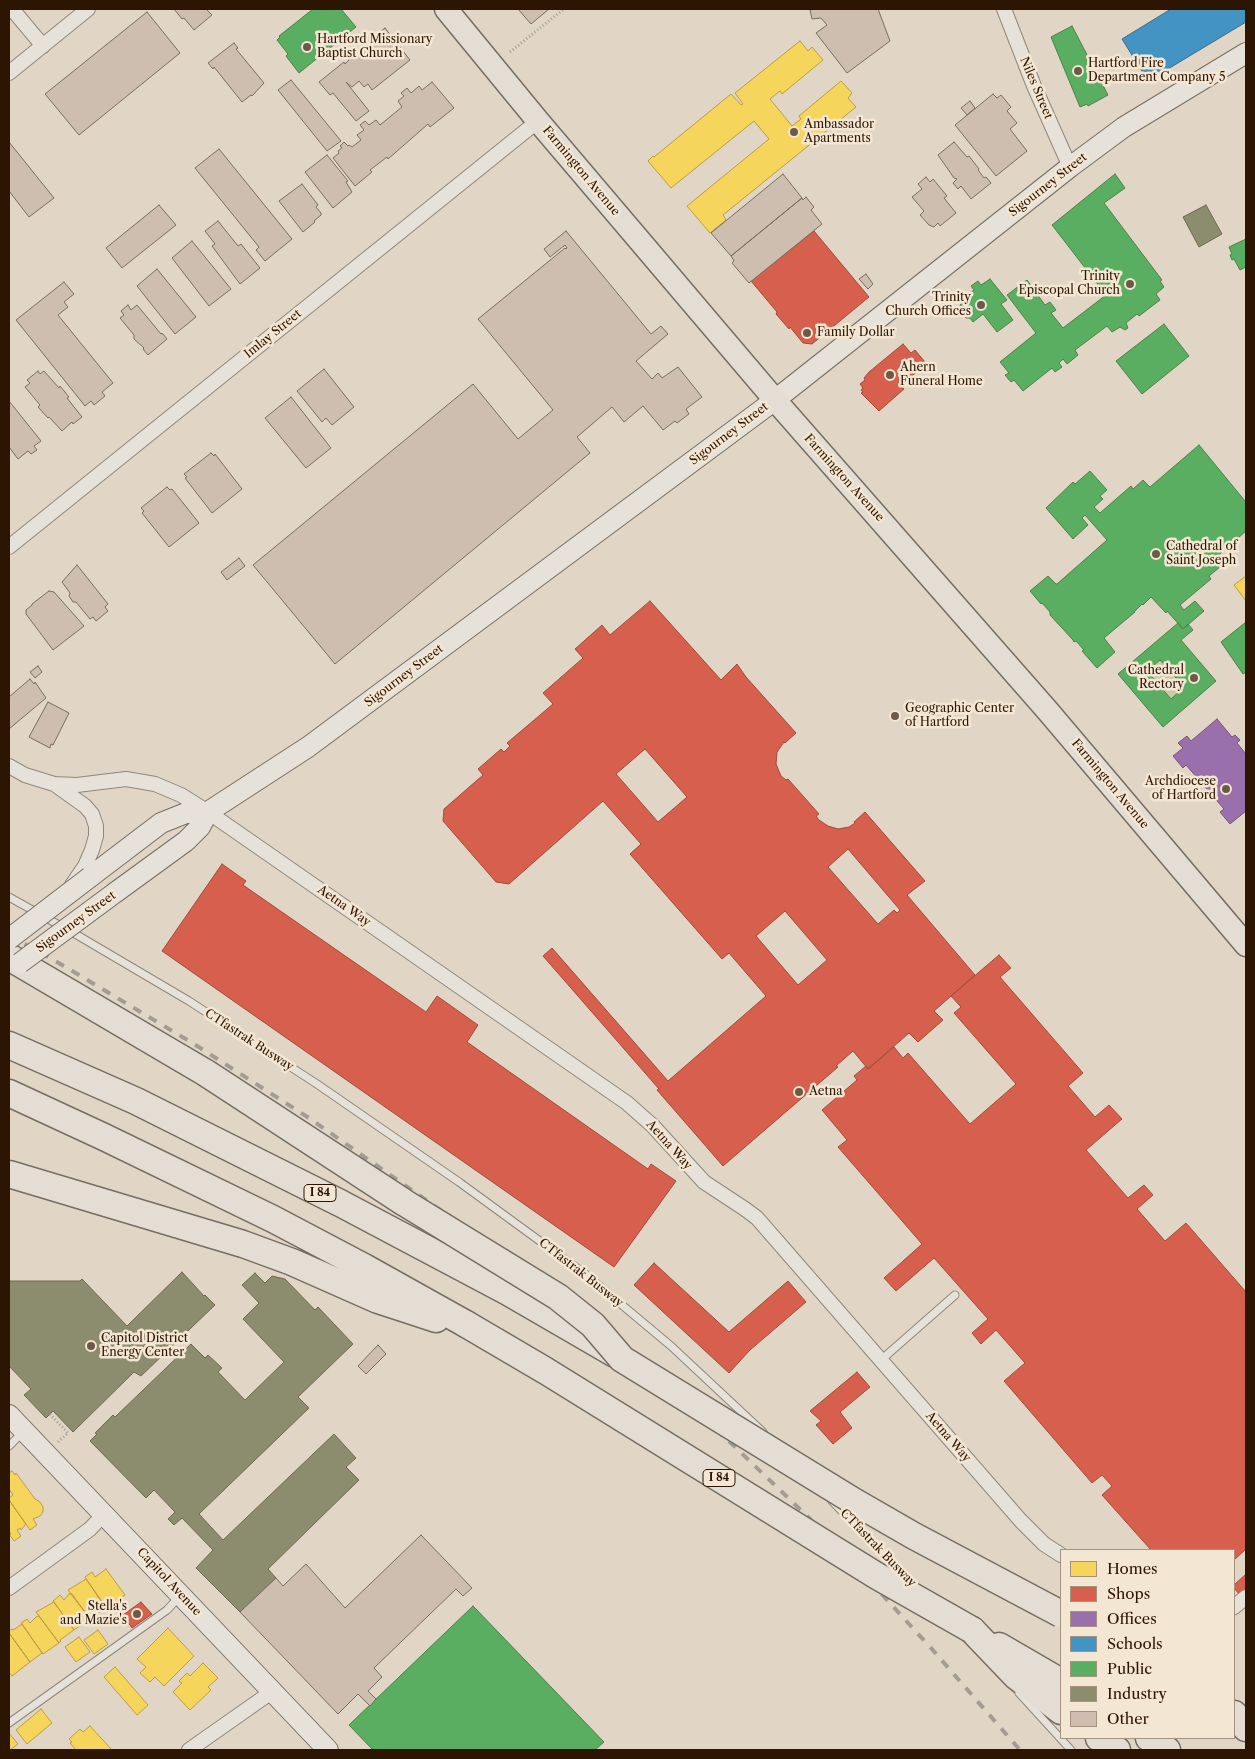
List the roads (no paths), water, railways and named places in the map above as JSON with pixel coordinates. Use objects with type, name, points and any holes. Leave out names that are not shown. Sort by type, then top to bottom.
[{"type":"highway","points":[[12,964],[206,1073],[405,1203],[558,1298],[593,1325],[622,1358]]},
{"type":"highway","name":"I 84","points":[[9,1045],[143,1105],[340,1203],[508,1292],[622,1358],[855,1502],[930,1545],[1060,1613]]},
{"type":"highway","name":"I 84","points":[[9,1093],[112,1140],[281,1224],[364,1267],[466,1324],[546,1371],[967,1633],[1060,1681]]},
{"type":"highway","points":[[9,1174],[235,1240],[285,1259],[387,1303],[424,1315],[466,1324]]},
{"type":"highway","points":[[967,1633],[1016,1676],[1060,1710]]},
{"type":"highway","points":[[1235,1709],[1246,1715]]},
{"type":"highway","points":[[1235,1715],[1246,1728]]},
{"type":"highway","points":[[1100,1739],[1117,1750]]},
{"type":"highway","points":[[1150,1739],[1167,1750]]},
{"type":"main road","name":"Farmington Avenue","points":[[446,9],[538,121],[775,400],[1047,710],[1246,945]]},
{"type":"main road","name":"Sigourney Street","points":[[9,939],[67,894],[85,875],[161,823],[186,813],[208,812],[308,747],[775,400],[1070,167],[1124,127],[1246,52]]},
{"type":"main road","name":"Sigourney Street","points":[[12,964],[116,892],[190,837],[203,823],[208,812]]},
{"type":"main road","name":"Capitol Avenue","points":[[9,1415],[328,1750]]},
{"type":"street","points":[[12,9],[42,46]]},
{"type":"street","points":[[9,73],[88,9]]},
{"type":"street","name":"Niles Street","points":[[1004,9],[1034,86],[1070,167]]},
{"type":"street","name":"Imlay Street","points":[[9,548],[538,121]]},
{"type":"street","points":[[9,766],[25,775],[54,784],[82,804],[92,814],[95,821],[96,836],[85,875]]},
{"type":"street","name":"Aetna Way","points":[[54,784],[77,785],[118,780],[140,781],[155,784],[181,794],[632,1107],[653,1126],[704,1182],[758,1218],[1029,1530],[1044,1544],[1060,1554]]},
{"type":"street","points":[[9,1588],[90,1529],[104,1514]]},
{"type":"street","points":[[1235,1606],[1246,1596]]},
{"type":"street","points":[[188,1750],[272,1691]]},
{"type":"lane","name":"CTfastrak Busway","points":[[9,897],[77,934],[189,1001],[338,1098],[542,1241],[630,1312],[714,1384],[769,1439]]},
{"type":"lane","points":[[881,1360],[955,1295]]},
{"type":"lane","points":[[9,1446],[24,1431]]},
{"type":"lane","name":"CTfastrak Busway","points":[[776,1445],[917,1588]]},
{"type":"lane","name":"CTfastrak Busway","points":[[924,1595],[967,1633]]},
{"type":"lane","points":[[9,1723],[167,1610],[181,1596]]},
{"type":"lane","points":[[1014,1688],[1060,1738]]},
{"type":"lane","points":[[1061,1739],[1071,1750]]},
{"type":"railway","points":[[9,935],[194,1044],[309,1118],[513,1261],[625,1350],[732,1444],[835,1543],[931,1648],[1020,1750]]},
{"type":"place","name":"Hartford Missionary Baptist Church","points":[[307,47]]},
{"type":"place","name":"Hartford Fire Department Company 5","points":[[1078,71]]},
{"type":"place","name":"Ambassador Apartments","points":[[794,132]]},
{"type":"place","name":"Trinity Episcopal Church","points":[[1130,284]]},
{"type":"place","name":"Trinity Church Offices","points":[[981,305]]},
{"type":"place","name":"Family Dollar","points":[[807,333]]},
{"type":"place","name":"Ahern Funeral Home","points":[[890,375]]},
{"type":"place","name":"Cathedral of Saint Joseph","points":[[1156,554]]},
{"type":"place","name":"Cathedral Rectory","points":[[1194,678]]},
{"type":"place","name":"Geographic Center of Hartford","points":[[895,716]]},
{"type":"place","name":"Archdiocese of Hartford","points":[[1226,789]]},
{"type":"place","name":"Aetna","points":[[799,1092]]},
{"type":"place","name":"Capitol District Energy Center","points":[[91,1346]]},
{"type":"place","name":"Stella's and Mazie's","points":[[137,1614]]}]
